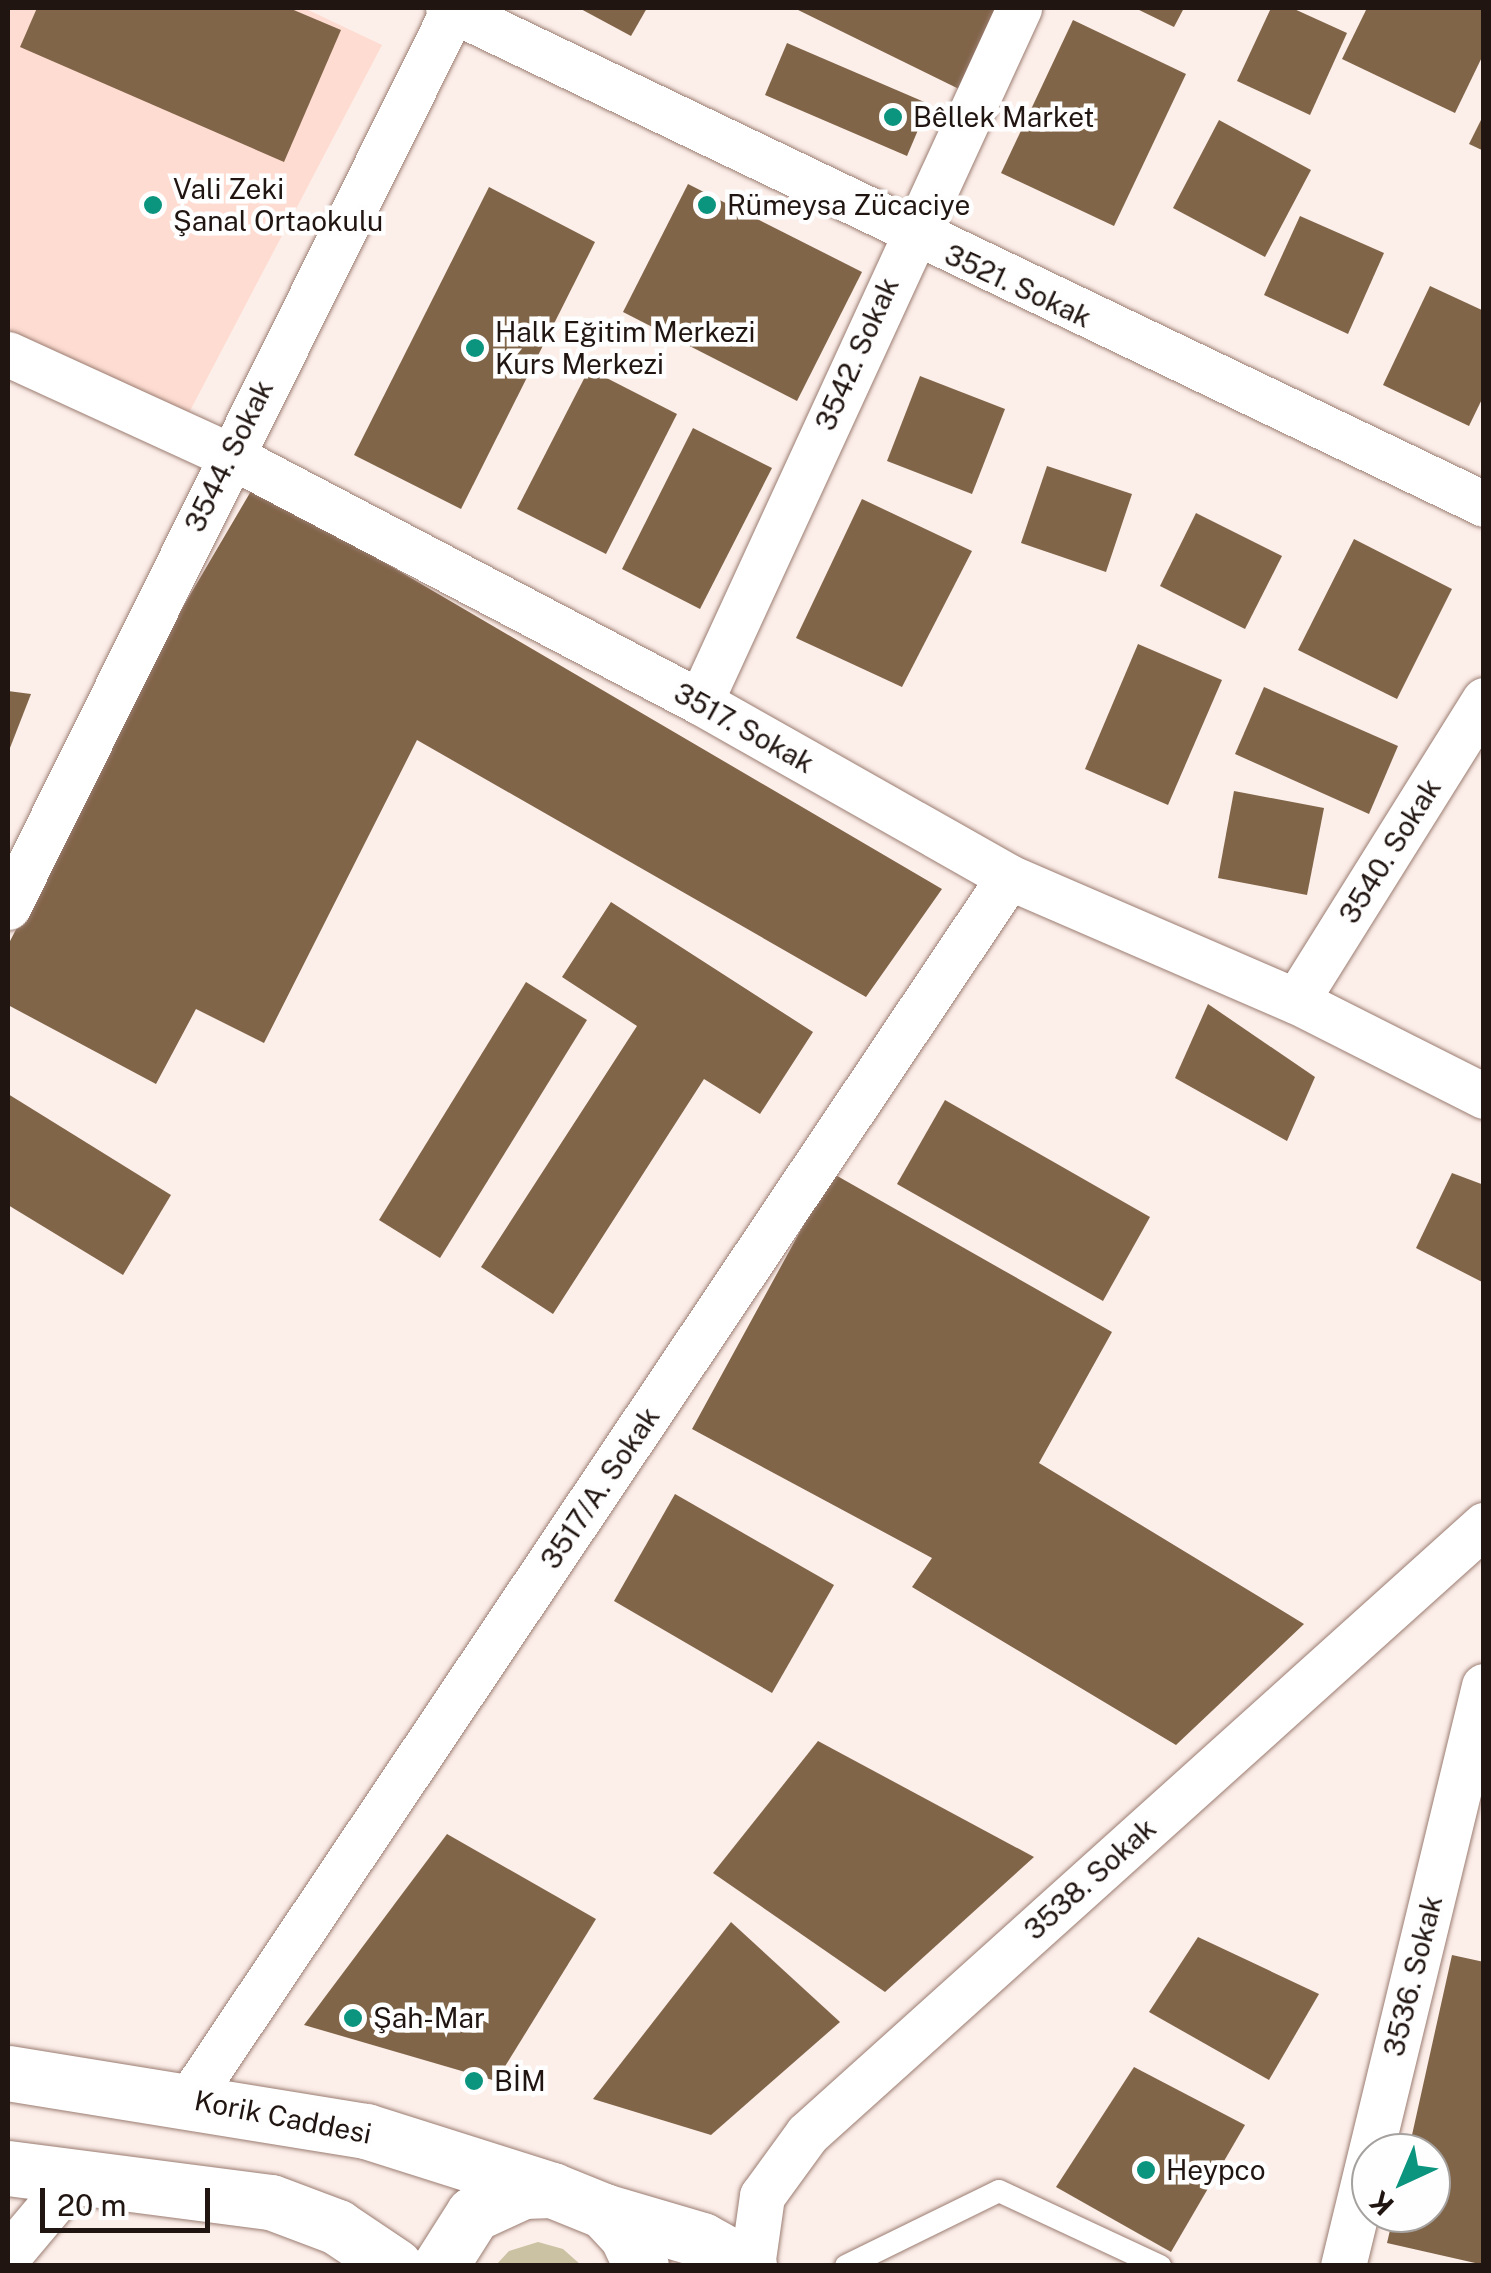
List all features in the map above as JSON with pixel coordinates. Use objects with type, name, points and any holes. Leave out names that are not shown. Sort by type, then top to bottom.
[{"type":"main road","name":"Korik Caddesi","points":[[8,2072],[190,2098],[366,2132],[702,2240],[750,2266]]},
{"type":"main road","points":[[8,2168],[72,2180],[271,2202],[338,2227],[395,2266]]},
{"type":"main road","points":[[440,2266],[472,2214],[510,2195],[552,2190]]},
{"type":"main road","points":[[604,2211],[641,2266]]},
{"type":"street","name":"3521. Sokak","points":[[452,8],[911,235],[1484,504]]},
{"type":"street","name":"3544. Sokak","points":[[8,907],[452,8]]},
{"type":"street","name":"3542. Sokak","points":[[700,702],[911,235],[1019,8]]},
{"type":"street","name":"3517. Sokak","points":[[8,354],[229,455],[700,702],[1009,878],[1296,1001],[1484,1096]]},
{"type":"street","name":"3540. Sokak","points":[[1296,1001],[1484,700]]},
{"type":"street","name":"3517/A. Sokak","points":[[190,2098],[1009,878]]},
{"type":"street","name":"3538. Sokak","points":[[750,2266],[762,2196],[807,2134],[1484,1524]]},
{"type":"street","name":"3536. Sokak","points":[[1343,2266],[1467,1822],[1484,1686]]},
{"type":"street","points":[[8,2256],[72,2180]]},
{"type":"lane","points":[[846,2266],[999,2191],[1160,2266]]},
{"type":"shaded area","name":"Vali Zeki Şanal Ortaokulu","points":[[8,8],[304,8],[382,45],[182,426],[8,345]]},
{"type":"shaded area","points":[[538,2242],[563,2249],[581,2265],[496,2265],[509,2251]]},
{"type":"building","points":[[37,8],[289,8],[341,30],[284,162],[20,47]]},
{"type":"building","points":[[579,8],[647,8],[631,36]]},
{"type":"building","points":[[794,8],[1001,8],[961,90]]},
{"type":"building","points":[[1135,8],[1184,8],[1174,27]]},
{"type":"building","points":[[1271,8],[1292,8],[1347,33],[1310,115],[1237,81]]},
{"type":"building","points":[[1367,8],[1484,8],[1484,53],[1455,113],[1342,59]]},
{"type":"building","points":[[1073,20],[1186,74],[1114,226],[1001,173]]},
{"type":"building","points":[[787,43],[929,104],[907,156],[765,95]]},
{"type":"building","points":[[1484,114],[1484,151],[1469,144]]},
{"type":"building","points":[[1219,120],[1311,170],[1265,257],[1173,208]]},
{"type":"building","points":[[688,184],[862,272],[797,401],[623,312]]},
{"type":"building","name":"Halk Eğitim Merkezi Kurs Merkezi","points":[[489,187],[595,242],[461,509],[354,455]]},
{"type":"building","points":[[1300,216],[1384,253],[1348,334],[1264,295]]},
{"type":"building","points":[[1430,286],[1484,311],[1484,395],[1469,426],[1383,385]]},
{"type":"building","points":[[589,369],[677,414],[606,554],[517,509]]},
{"type":"building","points":[[920,376],[1005,409],[972,494],[887,461]]},
{"type":"building","points":[[693,428],[772,468],[700,609],[622,569]]},
{"type":"building","points":[[1047,466],[1132,494],[1106,572],[1021,543]]},
{"type":"building","points":[[254,486],[942,889],[866,997],[417,740],[264,1043],[196,1009],[156,1084],[8,1005],[8,945],[180,612]]},
{"type":"building","points":[[862,499],[972,551],[902,687],[796,638]]},
{"type":"building","points":[[1196,513],[1282,556],[1245,629],[1160,586]]},
{"type":"building","points":[[1354,539],[1452,589],[1397,699],[1298,650]]},
{"type":"building","points":[[1138,644],[1222,680],[1168,805],[1085,769]]},
{"type":"building","points":[[1264,687],[1398,746],[1369,814],[1235,754]]},
{"type":"building","points":[[8,691],[31,694],[8,753]]},
{"type":"building","points":[[1234,791],[1324,808],[1307,895],[1218,878]]},
{"type":"building","points":[[611,902],[813,1032],[760,1114],[704,1079],[553,1314],[481,1267],[637,1026],[562,977]]},
{"type":"building","points":[[526,982],[587,1020],[440,1258],[379,1220]]},
{"type":"building","points":[[1208,1004],[1315,1077],[1287,1141],[1175,1078]]},
{"type":"building","points":[[8,1094],[171,1195],[123,1275],[8,1205]]},
{"type":"building","points":[[945,1100],[1150,1217],[1103,1301],[897,1184]]},
{"type":"building","points":[[832,1173],[1112,1332],[1039,1463],[1304,1624],[1176,1745],[912,1587],[932,1558],[692,1429]]},
{"type":"building","points":[[1452,1173],[1484,1185],[1484,1283],[1416,1248]]},
{"type":"building","points":[[675,1494],[834,1585],[772,1693],[614,1601]]},
{"type":"building","points":[[818,1741],[1034,1857],[885,1992],[713,1873]]},
{"type":"building","points":[[447,1834],[596,1919],[496,2081],[304,2025]]},
{"type":"building","points":[[731,1922],[840,2022],[711,2135],[593,2099]]},
{"type":"building","points":[[1198,1937],[1319,1994],[1269,2080],[1149,2012]]},
{"type":"building","points":[[1452,1955],[1484,1962],[1484,2265],[1387,2243],[1389,2233],[1451,2233],[1451,2133],[1412,2133]]},
{"type":"building","points":[[1134,2067],[1245,2125],[1171,2252],[1056,2187]]},
{"type":"place","name":"Bêllek Market","points":[[893,117]]},
{"type":"place","name":"Vali Zeki Şanal Ortaokulu","points":[[153,205]]},
{"type":"place","name":"Rümeysa Zücaciye","points":[[707,205]]},
{"type":"place","name":"Halk Eğitim Merkezi Kurs Merkezi","points":[[475,348]]},
{"type":"place","name":"Şah-Mar","points":[[353,2018]]},
{"type":"place","name":"BİM","points":[[474,2081]]},
{"type":"place","name":"Heypco","points":[[1146,2170]]}]
